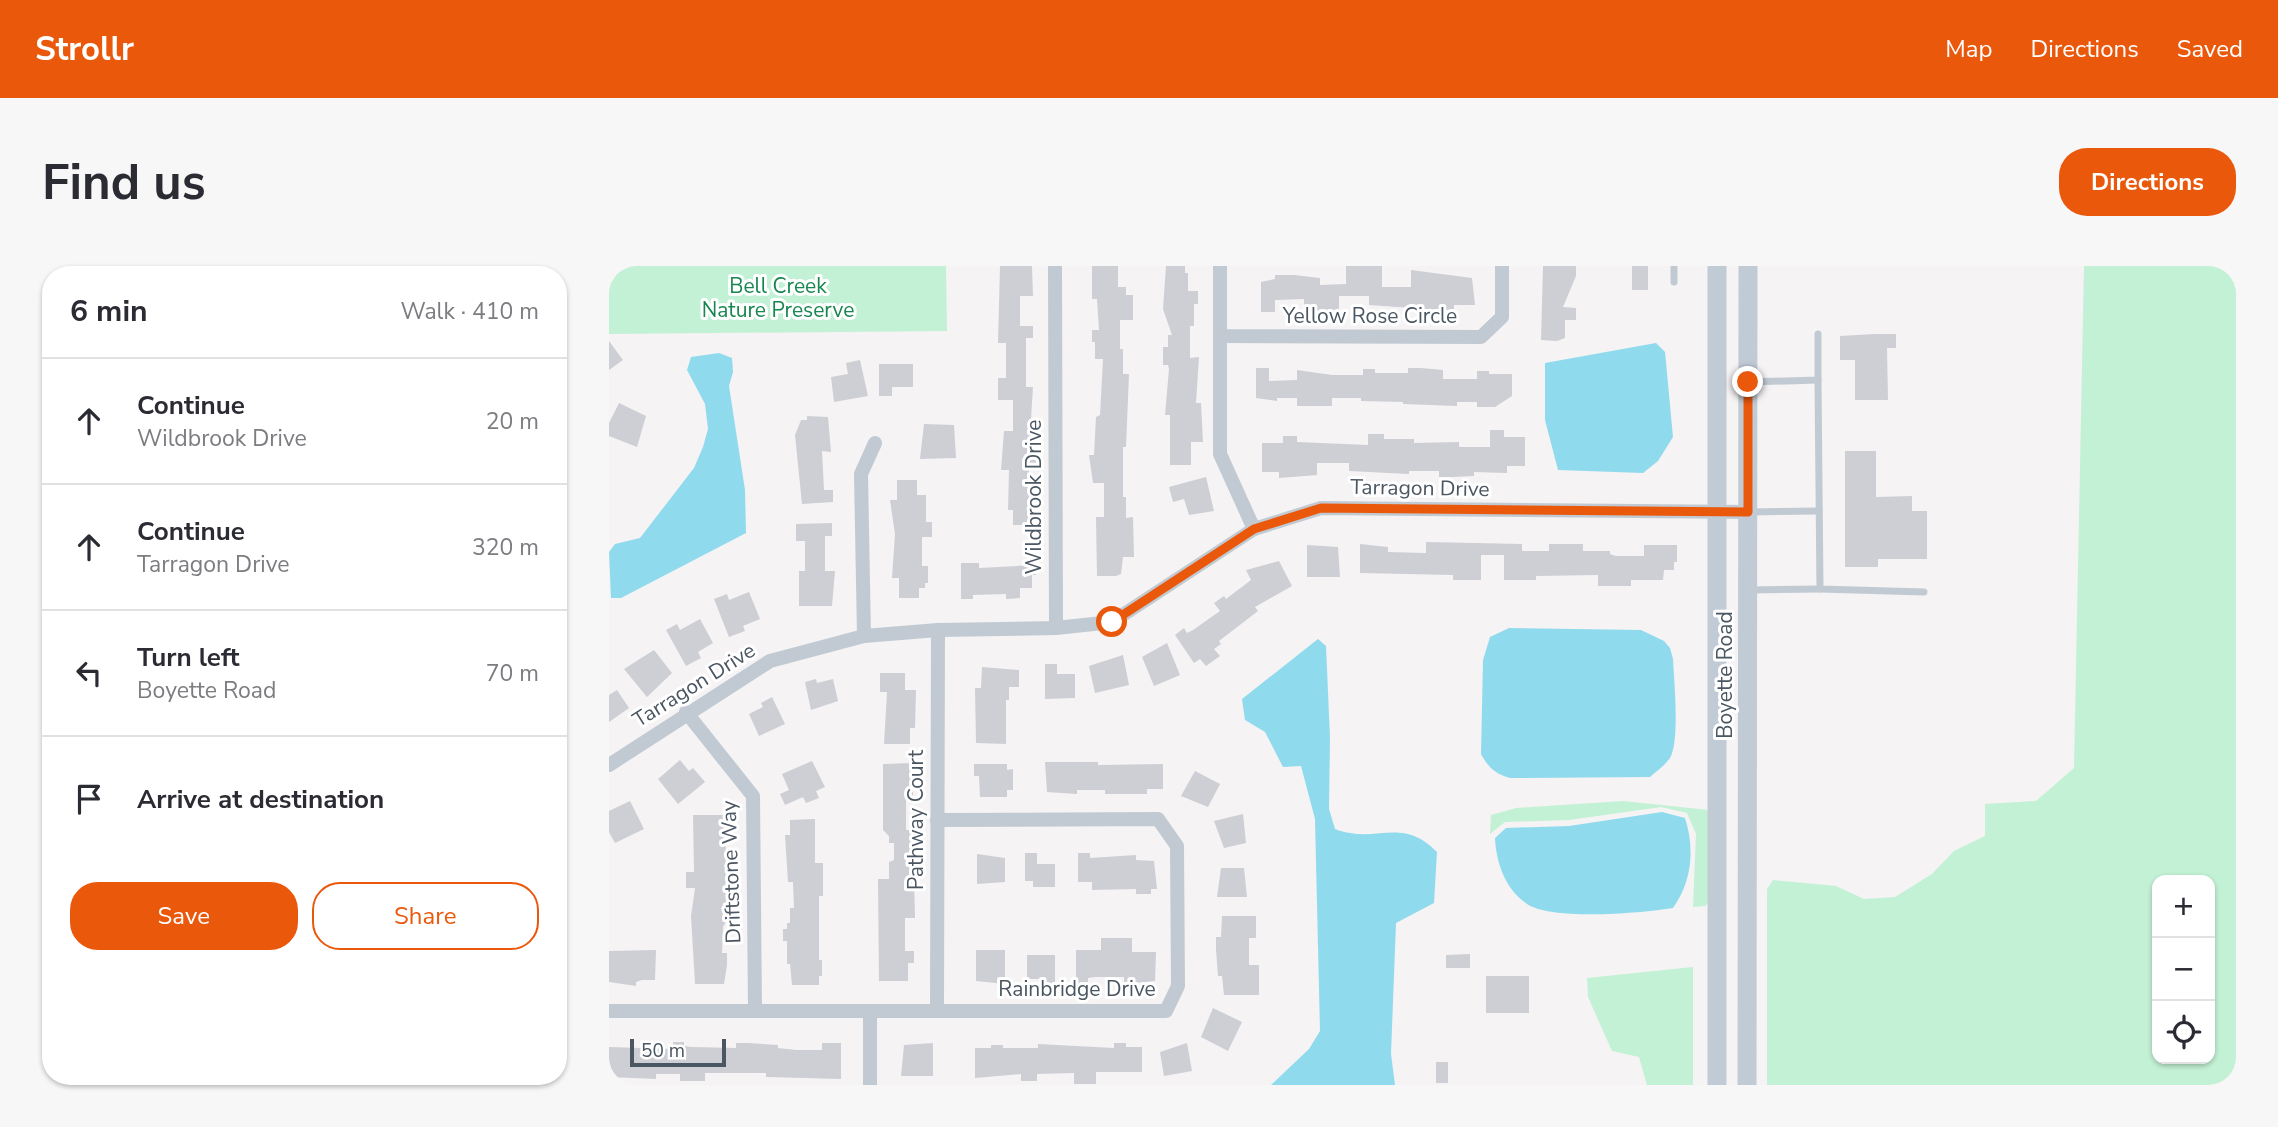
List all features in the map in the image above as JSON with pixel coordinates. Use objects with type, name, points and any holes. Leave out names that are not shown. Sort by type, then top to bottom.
[{"type":"main road","name":"Boyette Road","points":[[1717,266],[1717,1085]]},
{"type":"main road","name":"Boyette Road","points":[[1747,1085],[1748,266]]},
{"type":"street","name":"Wildbrook Drive","points":[[1055,266],[1056,628]]},
{"type":"street","points":[[1220,266],[1220,454],[1254,529]]},
{"type":"street","name":"Yellow Rose Circle","points":[[1220,336],[1481,337],[1502,317],[1502,266]]},
{"type":"street","points":[[864,636],[861,474],[875,443]]},
{"type":"street","name":"Tarragon Drive","points":[[609,765],[686,712],[769,661],[864,636],[1056,628],[1112,622],[1254,529],[1321,508],[1748,512]]},
{"type":"street","name":"Pathway Court","points":[[937,1009],[938,631]]},
{"type":"street","name":"Driftstone Way","points":[[686,712],[753,796],[755,1010]]},
{"type":"street","name":"Rainbridge Drive","points":[[609,1011],[1166,1011],[1178,986],[1177,846],[1158,819],[937,820]]},
{"type":"street","points":[[870,1012],[870,1085]]},
{"type":"lane","points":[[1674,266],[1674,282]]},
{"type":"lane","points":[[1818,334],[1820,589]]},
{"type":"lane","points":[[1748,382],[1818,380]]},
{"type":"lane","points":[[1748,512],[1819,511]]},
{"type":"lane","points":[[1748,590],[1924,592]]},
{"type":"green space","name":"Bell Creek Nature Preserve","points":[[609,266],[946,266],[947,331],[609,334]]},
{"type":"green space","points":[[2084,266],[2236,266],[2236,1085],[1767,1085],[1767,889],[1773,880],[1836,886],[1864,899],[1895,897],[1932,874],[1954,851],[1985,836],[1985,804],[2036,801],[2074,768]]},
{"type":"green space","points":[[1623,801],[1709,810],[1709,902],[1705,906],[1693,907],[1696,834],[1687,813],[1661,807],[1569,820],[1505,822],[1490,834],[1491,815],[1516,808]]},
{"type":"green space","points":[[1693,967],[1693,1085],[1647,1085],[1639,1057],[1612,1051],[1588,997],[1587,978]]},
{"type":"water","points":[[1656,343],[1665,352],[1673,437],[1658,461],[1643,473],[1558,470],[1545,420],[1545,363]]},
{"type":"water","points":[[719,353],[732,358],[733,372],[729,386],[745,490],[746,533],[621,598],[611,598],[609,552],[615,544],[640,538],[694,468],[703,447],[708,429],[705,404],[687,370],[691,357]]},
{"type":"water","points":[[1509,628],[1641,630],[1664,641],[1670,648],[1673,659],[1676,710],[1675,738],[1668,761],[1650,777],[1510,778],[1493,769],[1481,754],[1483,660],[1490,637]]},
{"type":"water","points":[[1318,639],[1326,646],[1330,738],[1329,809],[1335,829],[1350,833],[1412,835],[1437,852],[1434,903],[1396,923],[1391,1054],[1395,1085],[1271,1085],[1309,1049],[1320,1031],[1315,819],[1301,766],[1283,767],[1265,732],[1245,720],[1242,699]]},
{"type":"water","points":[[1662,812],[1685,818],[1690,841],[1688,876],[1673,908],[1598,914],[1539,909],[1527,904],[1513,891],[1507,883],[1497,856],[1495,838],[1506,828],[1569,826]]},
{"type":"building","points":[[1000,266],[1032,266],[1033,296],[1020,296],[1020,326],[1033,326],[1033,338],[1026,338],[1026,387],[1033,387],[1031,419],[1034,419],[1036,452],[1036,465],[1029,465],[1029,495],[1034,495],[1031,525],[1013,525],[1013,510],[1008,510],[1009,470],[1001,470],[1004,431],[1013,431],[1013,400],[998,400],[998,378],[1006,378],[1006,343],[998,343]]},
{"type":"building","points":[[1092,266],[1118,266],[1118,287],[1126,287],[1126,295],[1133,295],[1133,320],[1120,320],[1120,349],[1123,349],[1123,374],[1129,374],[1126,447],[1123,447],[1123,497],[1126,497],[1126,518],[1133,517],[1134,557],[1123,557],[1121,574],[1116,576],[1097,576],[1096,517],[1104,517],[1104,483],[1093,483],[1089,455],[1094,455],[1096,417],[1100,415],[1103,359],[1095,359],[1095,342],[1092,342],[1092,330],[1099,330],[1097,299],[1092,299]]},
{"type":"building","points":[[1166,266],[1185,266],[1185,273],[1188,273],[1188,291],[1198,291],[1198,304],[1194,304],[1194,326],[1190,326],[1190,358],[1199,357],[1196,403],[1201,403],[1203,442],[1191,442],[1191,465],[1170,465],[1170,415],[1165,415],[1169,369],[1168,365],[1163,365],[1163,347],[1168,347],[1168,335],[1172,335],[1163,309]]},
{"type":"building","points":[[1346,266],[1382,266],[1382,287],[1411,287],[1411,270],[1472,278],[1475,305],[1454,305],[1454,310],[1441,310],[1369,305],[1369,296],[1339,296],[1339,310],[1304,311],[1304,299],[1275,300],[1275,312],[1261,312],[1261,282],[1275,279],[1275,275],[1294,275],[1320,278],[1320,285],[1346,284]]},
{"type":"building","points":[[1543,266],[1576,266],[1576,276],[1563,307],[1576,308],[1576,320],[1565,320],[1565,338],[1557,341],[1541,340]]},
{"type":"building","points":[[1632,266],[1648,266],[1648,290],[1632,290]]},
{"type":"building","points":[[1896,334],[1896,348],[1887,348],[1888,400],[1855,400],[1855,360],[1840,360],[1840,336]]},
{"type":"building","points":[[609,341],[623,360],[609,370]]},
{"type":"building","points":[[860,360],[868,396],[834,402],[831,377],[848,374],[846,363]]},
{"type":"building","points":[[879,364],[913,364],[913,387],[892,387],[892,396],[879,396]]},
{"type":"building","points":[[1256,368],[1269,368],[1269,381],[1297,380],[1297,370],[1332,375],[1363,375],[1363,369],[1375,369],[1375,373],[1408,373],[1408,368],[1421,368],[1443,370],[1443,379],[1477,379],[1477,371],[1489,371],[1489,374],[1512,374],[1512,396],[1495,407],[1477,407],[1477,402],[1457,402],[1457,406],[1361,401],[1361,398],[1332,398],[1332,406],[1297,406],[1297,398],[1277,398],[1277,401],[1256,398]]},
{"type":"building","points":[[619,403],[646,416],[637,447],[609,436],[609,423]]},
{"type":"building","points":[[807,416],[828,417],[831,452],[822,451],[824,490],[833,490],[833,502],[802,504],[795,435],[801,420],[807,420]]},
{"type":"building","points":[[924,424],[954,425],[956,458],[920,459]]},
{"type":"building","points":[[1490,430],[1504,430],[1504,437],[1525,437],[1525,466],[1507,466],[1507,473],[1474,472],[1474,476],[1452,477],[1439,477],[1439,471],[1409,471],[1409,474],[1349,471],[1349,463],[1317,463],[1317,475],[1279,478],[1279,472],[1262,472],[1262,443],[1283,443],[1283,436],[1297,436],[1297,442],[1368,445],[1368,434],[1384,434],[1384,439],[1414,439],[1414,443],[1459,442],[1459,447],[1490,447]]},
{"type":"building","points":[[1845,451],[1876,451],[1876,497],[1912,496],[1912,511],[1927,511],[1927,559],[1878,559],[1878,567],[1845,567]]},
{"type":"building","points":[[1206,477],[1214,511],[1189,515],[1184,499],[1173,502],[1169,487]]},
{"type":"building","points":[[897,480],[917,480],[917,495],[926,495],[926,522],[932,522],[932,537],[922,537],[922,566],[928,566],[928,583],[925,583],[925,588],[919,588],[919,598],[899,598],[899,578],[892,578],[895,534],[890,500],[897,500]]},
{"type":"building","points":[[832,523],[832,536],[825,536],[825,571],[835,571],[832,606],[799,606],[799,571],[805,571],[805,541],[796,541],[796,524]]},
{"type":"building","points":[[1426,542],[1522,544],[1522,551],[1549,551],[1549,544],[1583,544],[1583,551],[1610,551],[1610,554],[1616,556],[1644,556],[1644,545],[1677,545],[1677,562],[1674,562],[1674,570],[1664,570],[1663,580],[1631,580],[1631,586],[1598,586],[1598,575],[1536,576],[1536,580],[1504,580],[1504,555],[1481,555],[1481,580],[1453,580],[1453,575],[1360,573],[1360,544],[1388,547],[1388,552],[1426,553]]},
{"type":"building","points":[[1307,545],[1338,547],[1340,577],[1307,577]]},
{"type":"building","points":[[1279,561],[1292,586],[1255,607],[1258,611],[1219,641],[1221,644],[1214,649],[1220,656],[1206,666],[1200,659],[1194,663],[1175,635],[1184,628],[1187,633],[1193,630],[1220,611],[1214,603],[1224,596],[1226,599],[1251,580],[1246,570]]},
{"type":"building","points":[[961,563],[979,563],[979,568],[1036,565],[1036,575],[1032,575],[1032,588],[1020,588],[1020,598],[1006,599],[1006,594],[973,595],[973,599],[961,599]]},
{"type":"building","points":[[749,592],[760,619],[743,626],[745,631],[729,637],[714,599],[727,594],[729,600]]},
{"type":"building","points":[[700,619],[713,643],[698,652],[701,658],[686,666],[666,630],[677,624],[680,630]]},
{"type":"building","points":[[1167,643],[1180,675],[1154,686],[1142,657]]},
{"type":"building","points":[[654,650],[672,673],[647,697],[624,669]]},
{"type":"building","points":[[1123,655],[1129,685],[1095,693],[1089,666]]},
{"type":"building","points":[[1045,664],[1057,664],[1057,674],[1075,674],[1075,698],[1045,699]]},
{"type":"building","points":[[982,667],[1019,670],[1019,687],[1009,687],[1009,700],[1006,700],[1006,744],[976,743],[975,688],[981,688]]},
{"type":"building","points":[[880,673],[905,673],[905,690],[916,690],[915,728],[910,728],[910,744],[884,744],[887,692],[880,692]]},
{"type":"building","points":[[816,679],[817,683],[833,679],[838,701],[811,710],[805,682]]},
{"type":"building","points":[[617,690],[629,708],[609,722],[609,695]]},
{"type":"building","points":[[772,697],[785,724],[759,736],[749,714],[763,707],[761,703]]},
{"type":"building","points":[[680,760],[689,771],[693,768],[705,782],[678,804],[658,779]]},
{"type":"building","points":[[812,761],[825,787],[816,791],[819,798],[806,803],[803,797],[785,805],[780,794],[789,790],[782,774]]},
{"type":"building","points":[[1045,762],[1098,762],[1098,765],[1163,764],[1163,789],[1147,789],[1147,794],[1105,794],[1105,790],[1077,790],[1077,794],[1047,792]]},
{"type":"building","points":[[913,763],[913,797],[906,797],[906,830],[918,830],[918,843],[913,843],[915,918],[905,918],[905,951],[914,951],[914,963],[908,963],[908,981],[879,981],[878,879],[889,879],[889,862],[894,860],[894,843],[889,843],[889,836],[883,830],[883,764]]},
{"type":"building","points":[[974,764],[1007,764],[1007,770],[1013,769],[1013,790],[1007,790],[1007,797],[980,797],[979,776],[974,776]]},
{"type":"building","points":[[1195,771],[1220,784],[1208,807],[1181,796]]},
{"type":"building","points":[[630,801],[644,829],[615,843],[609,832],[609,811]]},
{"type":"building","points":[[1243,814],[1246,843],[1224,848],[1214,821]]},
{"type":"building","points":[[693,815],[725,815],[727,920],[723,927],[722,953],[727,953],[727,965],[724,984],[695,984],[691,916],[695,888],[686,888],[686,872],[694,872]]},
{"type":"building","points":[[815,819],[815,863],[823,863],[823,896],[819,896],[819,960],[822,960],[822,976],[819,976],[819,985],[792,985],[790,964],[787,964],[787,941],[783,941],[783,929],[787,929],[787,923],[790,923],[790,908],[794,908],[793,882],[788,882],[785,835],[790,835],[790,820]]},
{"type":"building","points":[[1025,853],[1037,853],[1037,864],[1055,864],[1055,887],[1033,887],[1033,881],[1025,881]]},
{"type":"building","points":[[1078,853],[1090,853],[1090,858],[1136,855],[1136,860],[1154,861],[1157,889],[1151,889],[1151,894],[1136,894],[1136,889],[1092,890],[1092,882],[1078,882]]},
{"type":"building","points":[[977,854],[1005,858],[1005,882],[977,884]]},
{"type":"building","points":[[1221,868],[1244,868],[1247,897],[1217,897]]},
{"type":"building","points":[[1222,916],[1256,916],[1256,938],[1249,938],[1249,965],[1259,965],[1259,995],[1224,995],[1222,976],[1218,976],[1216,949],[1216,937],[1221,937]]},
{"type":"building","points":[[1101,938],[1132,938],[1132,952],[1156,952],[1155,981],[1124,984],[1124,977],[1095,977],[1088,978],[1088,984],[1076,984],[1076,950],[1101,950]]},
{"type":"building","points":[[656,950],[655,980],[642,980],[636,982],[636,986],[609,982],[609,951]]},
{"type":"building","points":[[976,950],[1005,950],[1005,984],[976,981]]},
{"type":"building","points":[[1470,954],[1470,968],[1446,968],[1446,955]]},
{"type":"building","points":[[1027,955],[1055,955],[1055,984],[1043,984],[1043,979],[1027,979]]},
{"type":"building","points":[[1486,976],[1529,976],[1529,1013],[1486,1013]]},
{"type":"building","points":[[1213,1008],[1242,1022],[1228,1051],[1201,1037]]},
{"type":"building","points":[[673,1042],[684,1042],[684,1046],[691,1047],[736,1048],[736,1043],[748,1043],[778,1045],[778,1048],[796,1050],[822,1050],[822,1043],[841,1043],[841,1079],[766,1077],[766,1073],[705,1073],[705,1081],[680,1081],[680,1074],[656,1074],[656,1079],[609,1077],[609,1047],[673,1049]]},
{"type":"building","points":[[933,1043],[933,1076],[901,1076],[904,1045]]},
{"type":"building","points":[[1114,1043],[1126,1043],[1126,1047],[1142,1047],[1142,1072],[1096,1072],[1096,1084],[1074,1084],[1074,1073],[1037,1074],[1037,1081],[1021,1081],[1021,1074],[975,1078],[975,1048],[1003,1045],[1003,1048],[1038,1048],[1038,1044],[1114,1048]]},
{"type":"building","points":[[1187,1043],[1192,1071],[1164,1076],[1160,1052]]},
{"type":"building","points":[[1436,1062],[1448,1062],[1448,1083],[1436,1083]]},
{"type":"route","points":[[1112,622],[1254,529],[1321,508],[1748,512],[1748,382]]}]
